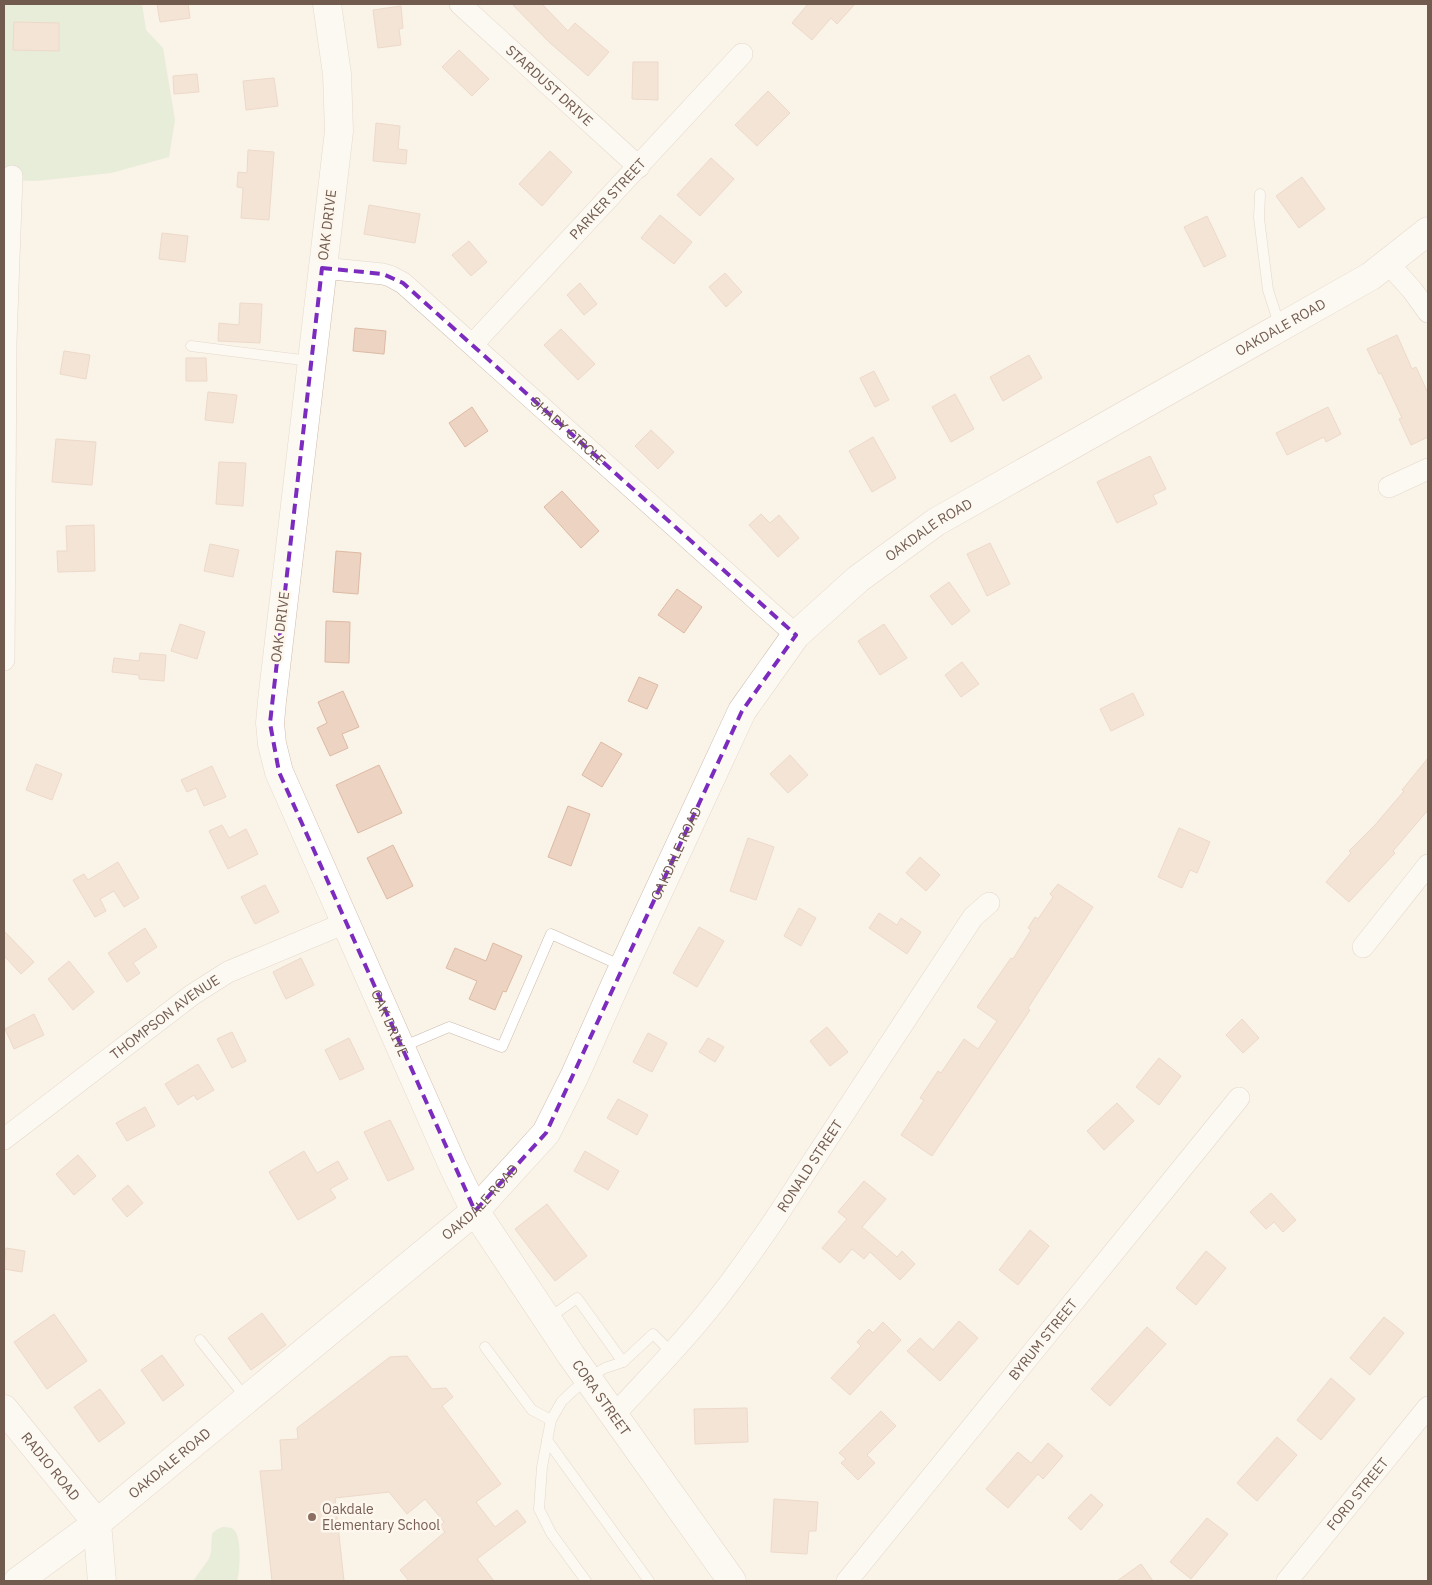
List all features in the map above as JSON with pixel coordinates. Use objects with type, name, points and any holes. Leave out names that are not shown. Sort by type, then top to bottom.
[{"type":"main road","name":"OAK DRIVE","points":[[327,4],[337,74],[339,131],[270,723],[272,744],[279,772],[400,1048],[475,1211]]},
{"type":"main road","name":"OAKDALE ROAD","points":[[18,1581],[97,1523],[475,1211],[546,1133],[575,1075],[623,966],[742,711],[796,635],[858,579],[936,522],[1371,276],[1428,231]]},
{"type":"main road","name":"CORA STREET","points":[[475,1211],[613,1416],[732,1581]]},
{"type":"main road","name":"RADIO ROAD","points":[[4,1409],[97,1523]]},
{"type":"main road","points":[[97,1523],[102,1581]]},
{"type":"street","name":"STARDUST DRIVE","points":[[460,4],[639,167]]},
{"type":"street","name":"PARKER STREET","points":[[473,344],[742,54]]},
{"type":"street","points":[[4,660],[7,206],[12,176]]},
{"type":"street","points":[[1388,263],[1413,291],[1428,312]]},
{"type":"street","name":"SHADY CIRCLE","points":[[322,268],[383,274],[403,283],[796,635]]},
{"type":"street","points":[[1388,487],[1428,469]]},
{"type":"street","points":[[1363,947],[1428,865]]},
{"type":"street","name":"RONALD STREET","points":[[613,1416],[672,1353],[711,1307],[773,1222],[973,917],[989,903]]},
{"type":"street","name":"THOMPSON AVENUE","points":[[4,1139],[192,994],[228,972],[345,923]]},
{"type":"street","name":"BYRUM STREET","points":[[847,1581],[1239,1098]]},
{"type":"street","name":"FORD STREET","points":[[1287,1581],[1428,1407]]},
{"type":"lane","points":[[1260,194],[1259,218],[1268,290],[1280,328]]},
{"type":"lane","points":[[191,346],[312,361]]},
{"type":"lane","points":[[400,1048],[449,1027],[502,1048],[551,934],[623,966]]},
{"type":"lane","points":[[547,1320],[577,1298],[623,1362]]},
{"type":"lane","points":[[586,1581],[551,1533],[539,1509],[542,1467],[551,1420],[562,1401],[587,1378],[605,1368],[623,1362],[653,1334],[672,1353]]},
{"type":"lane","points":[[200,1340],[247,1399]]},
{"type":"lane","points":[[485,1347],[532,1410],[551,1420]]},
{"type":"lane","points":[[547,1440],[649,1581]]},
{"type":"highlighted area","points":[[322,268],[383,274],[403,283],[796,635],[742,711],[546,1133],[475,1211],[279,772],[270,723]]},
{"type":"green space","points":[[4,4],[142,4],[146,30],[163,48],[175,120],[169,157],[111,173],[36,181],[4,180]]},
{"type":"green space","points":[[222,1527],[233,1529],[237,1534],[239,1570],[237,1581],[193,1581],[209,1559],[212,1534]]},
{"type":"building","points":[[157,4],[188,4],[190,18],[160,22]]},
{"type":"building","points":[[512,4],[542,4],[568,31],[575,23],[609,52],[588,76],[549,42]]},
{"type":"building","points":[[808,4],[855,4],[837,24],[831,18],[812,40],[792,23]]},
{"type":"building","points":[[401,6],[403,28],[399,29],[401,45],[378,48],[373,10]]},
{"type":"building","points":[[14,22],[59,23],[59,51],[13,50]]},
{"type":"building","points":[[459,50],[489,79],[472,96],[442,67]]},
{"type":"building","points":[[633,62],[658,62],[658,100],[632,99]]},
{"type":"building","points":[[197,74],[199,92],[174,94],[173,76]]},
{"type":"building","points":[[274,78],[278,106],[246,110],[243,81]]},
{"type":"building","points":[[768,91],[790,113],[757,146],[735,125]]},
{"type":"building","points":[[376,123],[400,126],[398,149],[407,150],[406,164],[373,161]]},
{"type":"building","points":[[248,150],[274,152],[269,220],[241,218],[243,188],[237,187],[238,172],[247,173]]},
{"type":"building","points":[[550,151],[572,172],[542,206],[519,184]]},
{"type":"building","points":[[711,158],[734,179],[700,216],[677,195]]},
{"type":"building","points":[[1302,177],[1325,209],[1299,228],[1276,196]]},
{"type":"building","points":[[369,205],[420,214],[415,243],[364,234]]},
{"type":"building","points":[[660,215],[692,242],[674,264],[641,238]]},
{"type":"building","points":[[1207,216],[1226,256],[1204,267],[1184,227]]},
{"type":"building","points":[[162,233],[188,236],[185,262],[159,259]]},
{"type":"building","points":[[469,241],[487,262],[471,276],[452,255]]},
{"type":"building","points":[[725,273],[742,292],[726,307],[709,287]]},
{"type":"building","points":[[580,283],[597,304],[584,315],[567,295]]},
{"type":"building","points":[[240,303],[262,304],[260,343],[218,341],[219,323],[239,325]]},
{"type":"building","points":[[355,328],[386,331],[384,354],[353,351]]},
{"type":"building","points":[[561,329],[595,364],[578,380],[544,345]]},
{"type":"building","points":[[1397,335],[1412,369],[1416,367],[1428,393],[1428,437],[1411,445],[1399,419],[1402,418],[1381,373],[1379,374],[1367,349]]},
{"type":"building","points":[[64,351],[90,355],[86,379],[60,374]]},
{"type":"building","points":[[1029,355],[1042,378],[1003,401],[990,377]]},
{"type":"building","points":[[186,358],[206,358],[207,381],[186,381]]},
{"type":"building","points":[[874,371],[889,400],[875,407],[860,378]]},
{"type":"building","points":[[208,392],[237,395],[233,423],[205,420]]},
{"type":"building","points":[[955,394],[974,429],[951,442],[932,407]]},
{"type":"building","points":[[472,407],[488,431],[465,447],[449,423]]},
{"type":"building","points":[[1328,407],[1341,434],[1326,442],[1324,437],[1287,455],[1276,433]]},
{"type":"building","points":[[651,430],[674,452],[658,469],[635,446]]},
{"type":"building","points":[[873,437],[896,478],[872,492],[849,451]]},
{"type":"building","points":[[56,439],[96,442],[92,485],[52,482]]},
{"type":"building","points":[[1150,456],[1166,489],[1153,495],[1157,504],[1117,523],[1097,482]]},
{"type":"building","points":[[219,462],[246,463],[243,506],[216,504]]},
{"type":"building","points":[[562,491],[599,531],[581,548],[544,507]]},
{"type":"building","points":[[761,514],[770,523],[779,515],[799,538],[778,557],[749,525]]},
{"type":"building","points":[[94,525],[95,571],[58,572],[57,551],[67,551],[66,526]]},
{"type":"building","points":[[990,543],[1010,584],[987,596],[967,554]]},
{"type":"building","points":[[210,544],[239,550],[233,577],[204,571]]},
{"type":"building","points":[[336,551],[361,553],[358,594],[333,592]]},
{"type":"building","points":[[949,582],[970,611],[952,625],[930,596]]},
{"type":"building","points":[[677,589],[702,607],[684,633],[658,615]]},
{"type":"building","points":[[326,621],[350,622],[349,663],[325,662]]},
{"type":"building","points":[[180,624],[205,632],[197,659],[171,651]]},
{"type":"building","points":[[884,624],[907,658],[880,675],[858,641]]},
{"type":"building","points":[[140,653],[166,655],[164,681],[139,679],[139,675],[112,672],[114,658],[139,661]]},
{"type":"building","points":[[962,662],[979,684],[961,697],[945,675]]},
{"type":"building","points":[[639,677],[658,685],[647,709],[628,701]]},
{"type":"building","points":[[343,691],[359,727],[342,734],[348,748],[330,756],[317,728],[327,723],[318,702]]},
{"type":"building","points":[[1133,693],[1144,715],[1111,731],[1100,709]]},
{"type":"building","points":[[601,742],[622,754],[602,787],[582,775]]},
{"type":"building","points":[[790,755],[808,775],[788,793],[770,774]]},
{"type":"building","points":[[1428,758],[1428,810],[1393,851],[1395,853],[1349,902],[1326,882],[1351,853],[1349,851],[1375,825],[1404,791],[1402,790]]},
{"type":"building","points":[[36,764],[62,774],[52,800],[26,790]]},
{"type":"building","points":[[379,765],[402,813],[358,833],[336,785]]},
{"type":"building","points":[[212,766],[226,797],[204,806],[196,788],[187,792],[181,780]]},
{"type":"building","points":[[568,806],[590,814],[571,866],[548,857]]},
{"type":"building","points":[[222,825],[229,838],[246,829],[258,854],[228,869],[209,831]]},
{"type":"building","points":[[1179,828],[1210,842],[1197,873],[1190,870],[1182,888],[1158,877]]},
{"type":"building","points":[[748,838],[774,847],[756,900],[730,891]]},
{"type":"building","points":[[393,845],[413,886],[387,899],[367,858]]},
{"type":"building","points":[[920,857],[940,875],[926,891],[906,873]]},
{"type":"building","points":[[118,862],[139,898],[124,907],[114,891],[100,899],[106,911],[95,917],[73,880],[84,874],[88,880]]},
{"type":"building","points":[[1058,884],[1093,907],[1028,1008],[1030,1010],[932,1156],[901,1135],[924,1100],[920,1098],[938,1071],[941,1073],[964,1039],[978,1049],[997,1021],[977,1007],[1011,958],[1013,959],[1031,930],[1028,928],[1035,917],[1038,919],[1053,897],[1050,894]]},
{"type":"building","points":[[265,885],[279,912],[255,924],[241,897]]},
{"type":"building","points":[[799,908],[816,918],[801,946],[784,936]]},
{"type":"building","points":[[879,913],[897,925],[901,918],[921,932],[907,954],[869,928]]},
{"type":"building","points":[[699,927],[724,941],[697,987],[673,973]]},
{"type":"building","points":[[145,928],[157,947],[133,963],[140,973],[127,982],[108,953]]},
{"type":"building","points":[[4,931],[34,962],[21,974],[4,956]]},
{"type":"building","points":[[493,943],[522,956],[506,992],[503,991],[495,1010],[469,999],[477,981],[446,968],[455,948],[486,961]]},
{"type":"building","points":[[301,958],[314,985],[286,999],[273,972]]},
{"type":"building","points":[[69,961],[94,992],[73,1010],[48,979]]},
{"type":"building","points":[[34,1014],[44,1035],[14,1049],[5,1029]]},
{"type":"building","points":[[1242,1019],[1259,1038],[1243,1053],[1226,1035]]},
{"type":"building","points":[[827,1027],[848,1052],[830,1066],[810,1041]]},
{"type":"building","points":[[232,1032],[246,1061],[232,1068],[217,1039]]},
{"type":"building","points":[[648,1033],[667,1043],[652,1072],[633,1062]]},
{"type":"building","points":[[349,1038],[364,1069],[340,1080],[325,1050]]},
{"type":"building","points":[[708,1038],[724,1047],[715,1062],[699,1052]]},
{"type":"building","points":[[1159,1058],[1181,1076],[1159,1105],[1136,1087]]},
{"type":"building","points":[[198,1064],[214,1090],[197,1100],[194,1095],[178,1105],[165,1084]]},
{"type":"building","points":[[618,1099],[648,1115],[637,1135],[607,1118]]},
{"type":"building","points":[[1117,1103],[1134,1121],[1104,1150],[1087,1131]]},
{"type":"building","points":[[145,1107],[155,1126],[127,1141],[116,1123]]},
{"type":"building","points":[[390,1120],[414,1169],[388,1181],[364,1132]]},
{"type":"building","points":[[304,1151],[317,1173],[338,1161],[348,1179],[330,1189],[336,1198],[298,1220],[269,1172]]},
{"type":"building","points":[[585,1151],[619,1171],[608,1190],[574,1171]]},
{"type":"building","points":[[78,1155],[96,1176],[74,1195],[56,1174]]},
{"type":"building","points":[[864,1181],[886,1199],[862,1227],[897,1257],[902,1251],[915,1264],[900,1280],[870,1252],[864,1259],[852,1249],[840,1263],[822,1248],[847,1219],[838,1212]]},
{"type":"building","points":[[128,1185],[143,1203],[127,1217],[112,1199]]},
{"type":"building","points":[[1271,1193],[1296,1220],[1283,1232],[1274,1222],[1266,1229],[1250,1212]]},
{"type":"building","points":[[547,1204],[587,1256],[555,1281],[515,1229]]},
{"type":"building","points":[[1030,1230],[1049,1246],[1018,1285],[999,1270]]},
{"type":"building","points":[[6,1248],[25,1251],[22,1272],[4,1269]]},
{"type":"building","points":[[1206,1251],[1226,1268],[1196,1305],[1176,1288]]},
{"type":"building","points":[[262,1313],[286,1345],[251,1370],[228,1338]]},
{"type":"building","points":[[54,1314],[87,1361],[47,1389],[14,1342]]},
{"type":"building","points":[[1384,1317],[1404,1333],[1370,1375],[1350,1358]]},
{"type":"building","points":[[959,1321],[978,1338],[940,1381],[907,1351],[920,1338],[933,1350]]},
{"type":"building","points":[[883,1322],[901,1340],[850,1395],[831,1378],[861,1346],[857,1342],[869,1329],[873,1333]]},
{"type":"building","points":[[1147,1327],[1166,1344],[1110,1406],[1091,1389]]},
{"type":"building","points":[[162,1355],[184,1385],[163,1401],[141,1370]]},
{"type":"building","points":[[407,1356],[432,1389],[446,1388],[453,1397],[442,1406],[501,1484],[476,1502],[495,1527],[517,1510],[526,1522],[477,1559],[494,1581],[409,1581],[400,1570],[445,1532],[440,1526],[444,1522],[425,1499],[407,1514],[389,1492],[335,1498],[344,1581],[272,1581],[260,1471],[282,1470],[280,1440],[298,1439],[297,1428],[390,1357]]},
{"type":"building","points":[[1331,1378],[1355,1399],[1321,1440],[1297,1420]]},
{"type":"building","points":[[100,1389],[125,1423],[99,1442],[74,1407]]},
{"type":"building","points":[[747,1408],[748,1442],[695,1444],[694,1409]]},
{"type":"building","points":[[881,1411],[896,1426],[867,1455],[875,1463],[858,1480],[841,1463],[846,1459],[839,1453]]},
{"type":"building","points":[[1277,1437],[1297,1455],[1257,1501],[1237,1483]]},
{"type":"building","points":[[1048,1443],[1063,1456],[1043,1479],[1038,1474],[1008,1508],[986,1489],[1018,1452],[1031,1463]]},
{"type":"building","points":[[1091,1494],[1103,1505],[1081,1530],[1068,1518]]},
{"type":"building","points":[[774,1499],[818,1502],[816,1531],[809,1531],[807,1554],[771,1552]]},
{"type":"building","points":[[1207,1518],[1228,1534],[1191,1579],[1170,1562]]},
{"type":"building","points":[[1141,1564],[1153,1581],[1117,1581]]},
{"type":"place","name":"Oakdale Elementary School","points":[[312,1517]]}]
